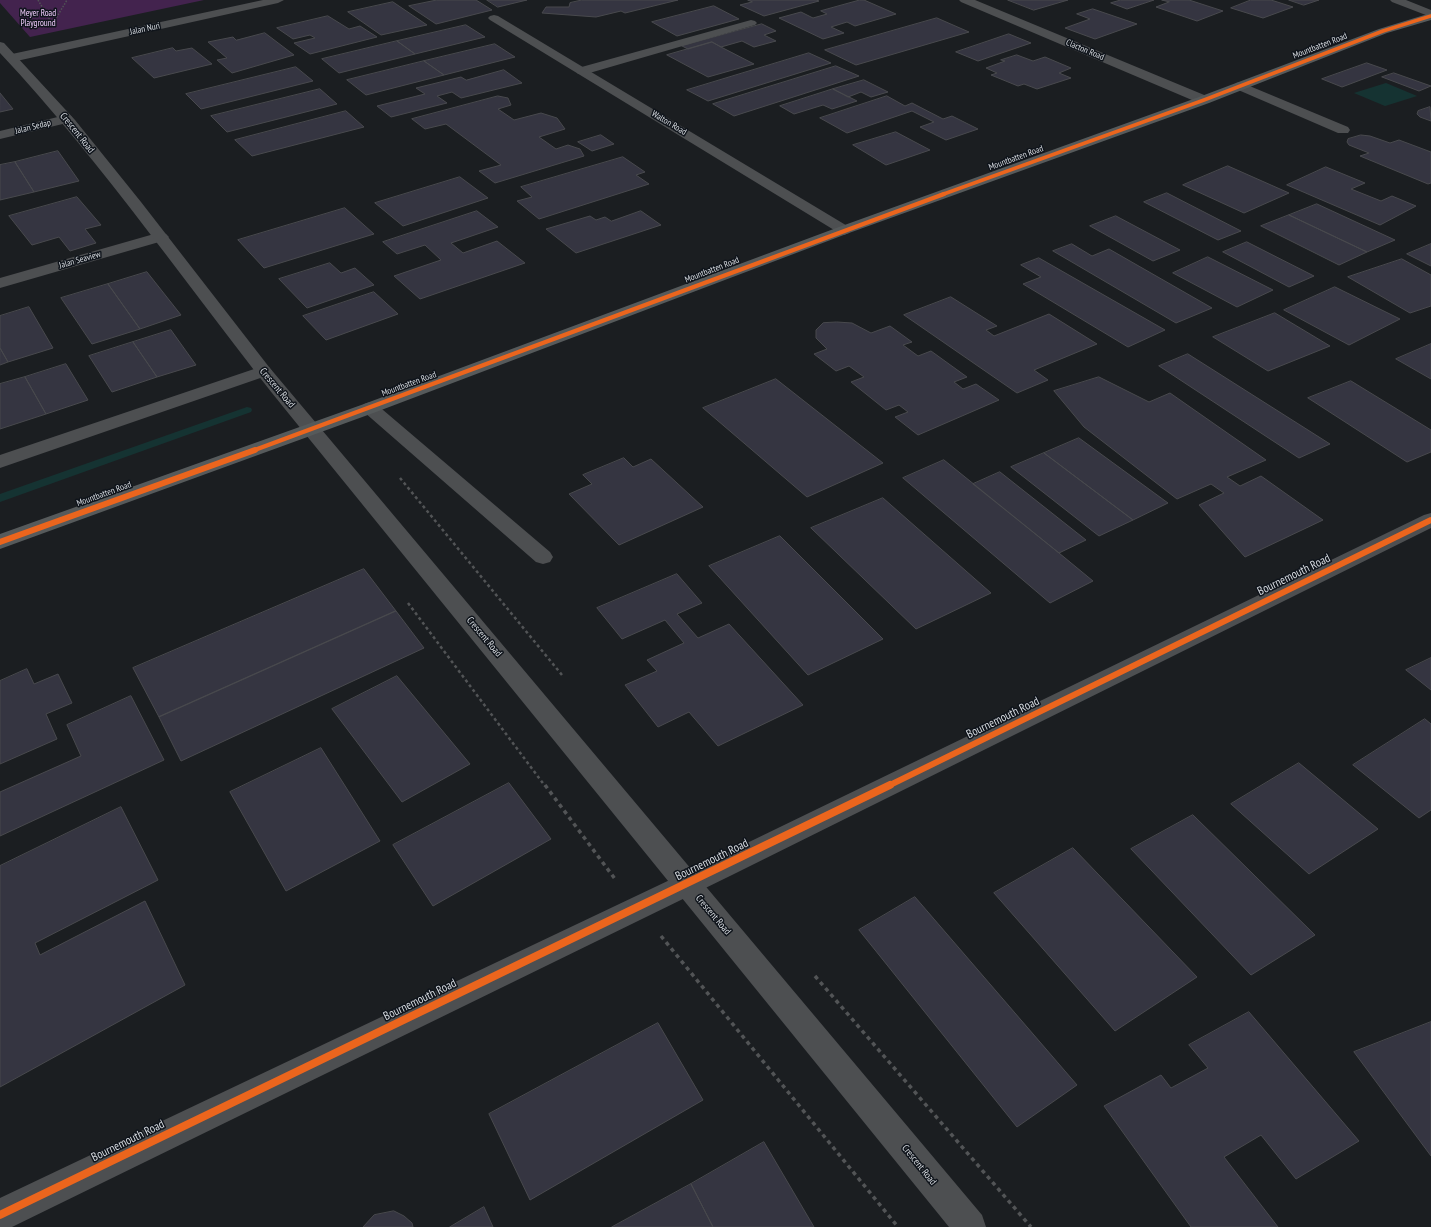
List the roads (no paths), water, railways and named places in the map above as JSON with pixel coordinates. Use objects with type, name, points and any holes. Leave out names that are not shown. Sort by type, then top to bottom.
[{"type":"main road","name":"Mountbatten Road","points":[[0,542],[370,408],[844,230],[1204,100],[1383,31],[1431,15]]},
{"type":"street","name":"Jalan Nuri","points":[[12,58],[278,0]]},
{"type":"street","name":"Clacton Road","points":[[965,0],[1204,100]]},
{"type":"street","points":[[1396,0],[1431,15]]},
{"type":"street","name":"Walton Road","points":[[494,18],[844,230]]},
{"type":"street","points":[[582,71],[751,23]]},
{"type":"street","name":"Crescent Road","points":[[0,46],[66,119],[161,237],[263,371],[970,1227]]},
{"type":"street","points":[[1240,86],[1343,130]]},
{"type":"street","name":"Jalan Sedap","points":[[0,135],[66,119]]},
{"type":"street","name":"Jalan Seaview","points":[[0,283],[161,237]]},
{"type":"street","points":[[0,462],[263,371]]},
{"type":"street","points":[[370,408],[543,557]]},
{"type":"street","name":"Bournemouth Road","points":[[0,1215],[688,884],[1431,520]]},
{"type":"waterway","points":[[0,498],[247,410]]},
{"type":"park label","name":"Meyer Road Playground","points":[[38,18]]}]
